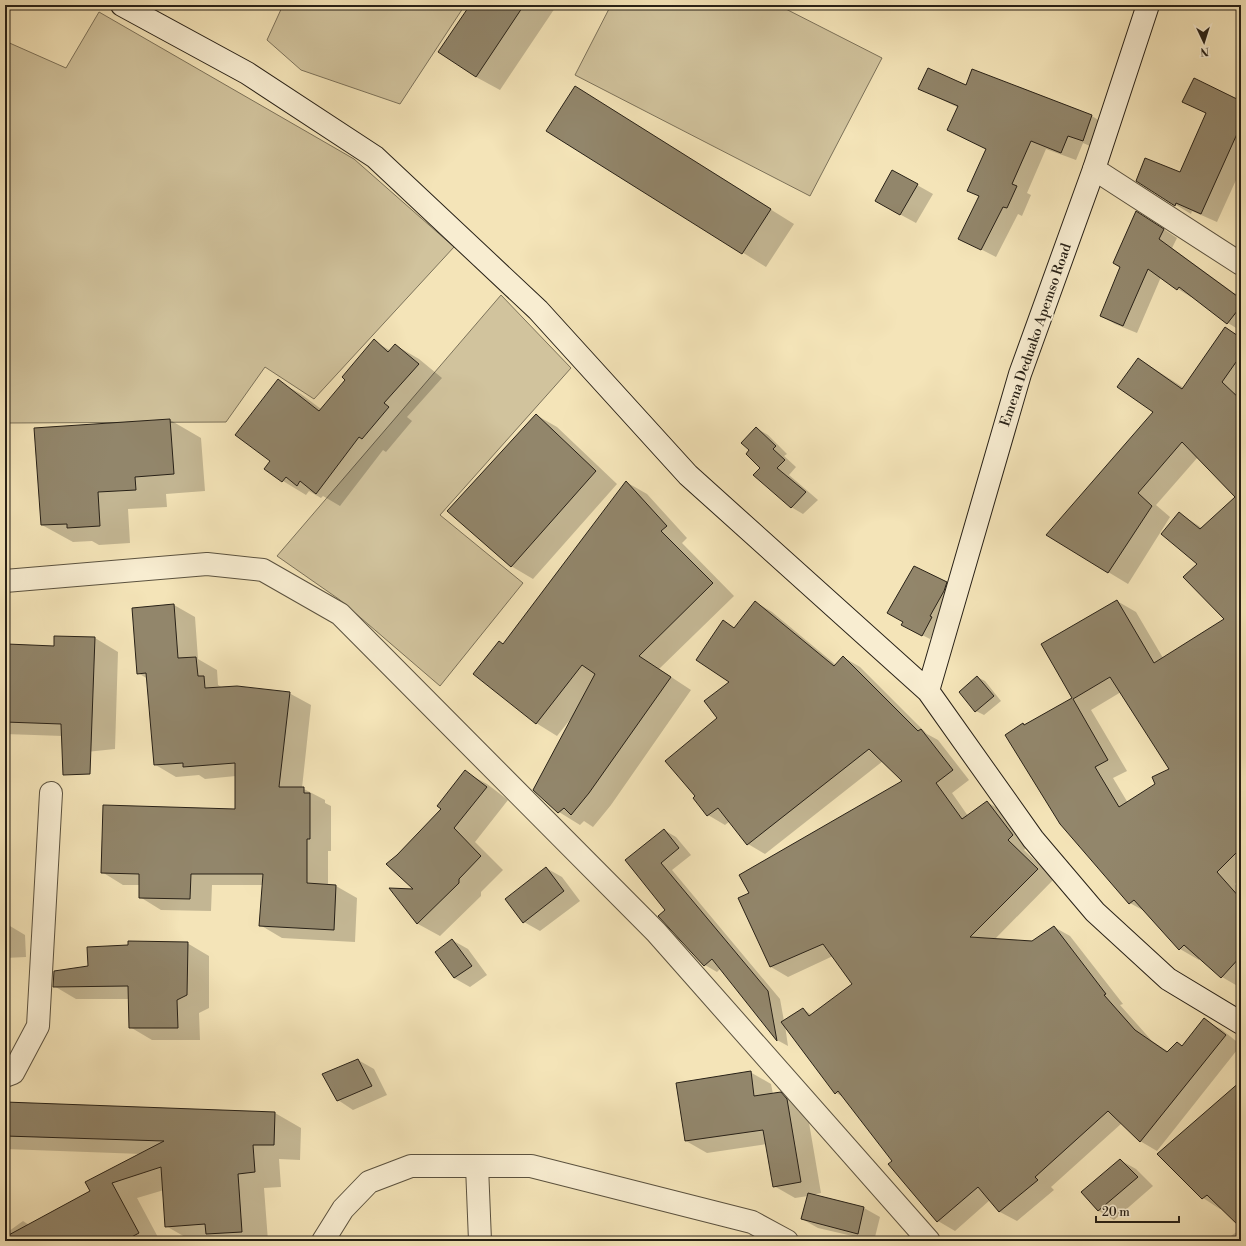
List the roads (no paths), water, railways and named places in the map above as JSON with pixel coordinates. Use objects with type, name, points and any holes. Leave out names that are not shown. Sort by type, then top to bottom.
[{"type":"street","points":[[122,5],[247,73],[375,158],[538,310],[688,475],[928,691],[1033,839],[1096,912],[1168,979],[1241,1023]]},
{"type":"street","name":"Emena Deduako Apemso Road","points":[[928,691],[1020,374],[1094,168],[1148,5]]},
{"type":"street","points":[[1094,168],[1241,264]]},
{"type":"street","points":[[5,581],[207,564],[263,570],[340,614],[656,932],[929,1241]]},
{"type":"street","points":[[5,1076],[13,1074],[38,1026],[51,793]]},
{"type":"street","points":[[324,1241],[343,1209],[369,1182],[412,1166],[531,1166],[752,1222],[787,1241]]},
{"type":"street","points":[[478,1166],[480,1241]]}]
